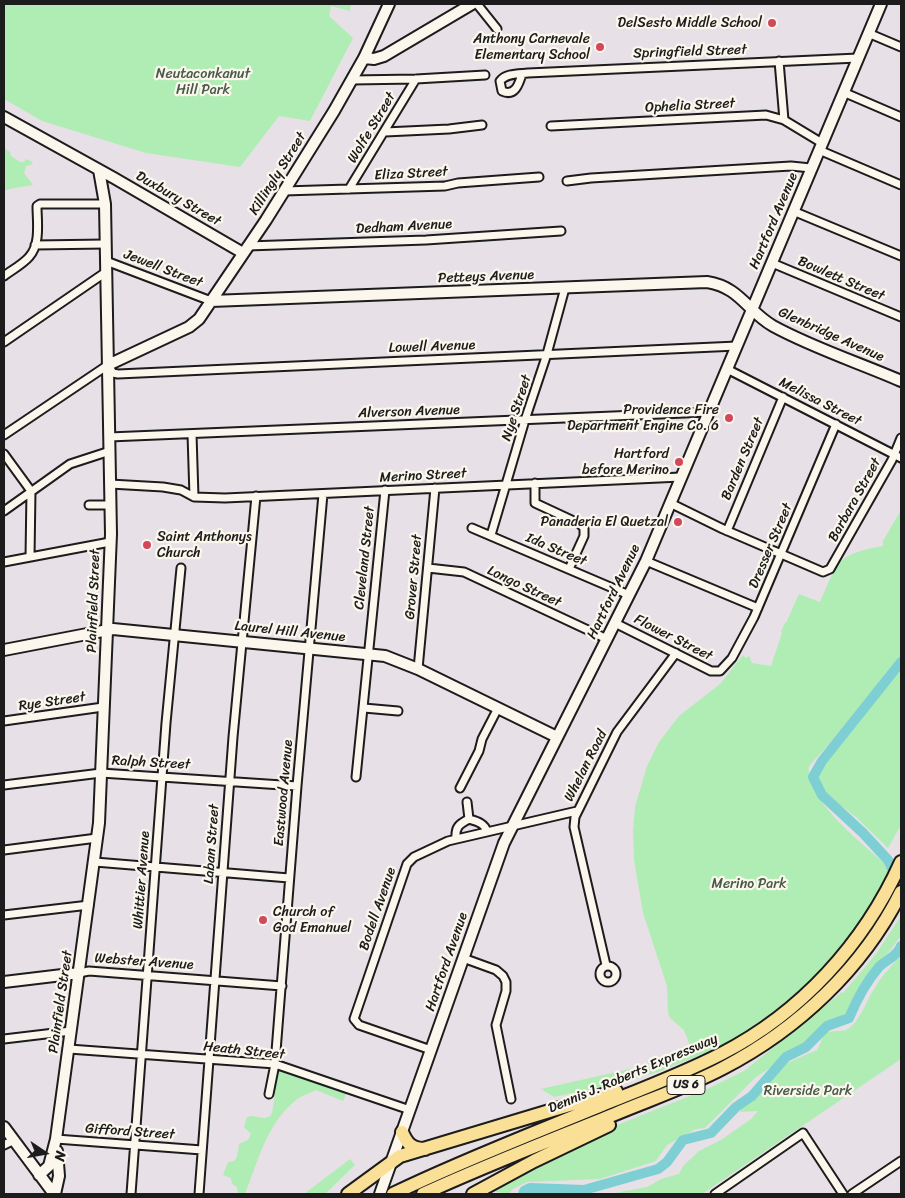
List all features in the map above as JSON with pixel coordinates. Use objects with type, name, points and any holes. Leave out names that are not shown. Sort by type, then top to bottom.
[{"type":"highway","name":"Dennis J. Roberts Expressway","points":[[393,1194],[473,1158],[702,1063],[761,1030],[810,991],[856,940],[890,886],[901,862]]},
{"type":"highway","name":"Dennis J. Roberts Expressway","points":[[423,1194],[479,1169],[702,1078],[759,1047],[812,1008],[856,960],[876,934],[899,896]]},
{"type":"highway","points":[[348,1194],[400,1156],[611,1093],[702,1063]]},
{"type":"highway","points":[[473,1194],[534,1160],[654,1104],[702,1078]]},
{"type":"highway","points":[[402,1132],[412,1147],[427,1148]]},
{"type":"main road","name":"Killingly Street","points":[[108,365],[189,327],[199,319],[284,190],[352,80],[389,4]]},
{"type":"main road","points":[[364,58],[374,59],[384,56],[473,4]]},
{"type":"main road","name":"Hartford Avenue","points":[[380,1194],[502,849],[646,561],[881,4]]},
{"type":"main road","points":[[4,117],[99,170]]},
{"type":"main road","name":"Plainfield Street","points":[[54,1194],[39,1175],[49,1166],[56,1139],[89,905],[97,838],[104,707],[111,505],[105,204],[99,170]]},
{"type":"main road","name":"Duxbury Street","points":[[99,170],[245,250]]},
{"type":"main road","name":"Petteys Avenue","points":[[211,301],[707,282],[729,288],[752,310]]},
{"type":"main road","name":"Glenbridge Avenue","points":[[752,310],[761,318],[798,338],[901,381]]},
{"type":"main road","name":"Laurel Hill Avenue","points":[[4,650],[113,629],[391,657],[557,737]]},
{"type":"main road","name":"Webster Avenue","points":[[4,982],[79,973]]},
{"type":"main road","points":[[4,1127],[9,1142],[39,1175]]},
{"type":"main road","name":"Plainfield Street","points":[[54,1194],[59,1171],[56,1139]]},
{"type":"street","points":[[473,4],[497,29]]},
{"type":"street","points":[[868,33],[901,47]]},
{"type":"street","name":"Springfield Street","points":[[522,74],[858,58]]},
{"type":"street","points":[[779,61],[784,120]]},
{"type":"street","points":[[352,80],[485,75]]},
{"type":"street","name":"Wolfe Street","points":[[349,190],[416,79]]},
{"type":"street","points":[[843,92],[901,117]]},
{"type":"street","name":"Ophelia Street","points":[[551,126],[766,115],[784,120],[820,147],[901,185]]},
{"type":"street","points":[[385,132],[450,129],[482,125]]},
{"type":"street","points":[[567,181],[791,166],[812,168]]},
{"type":"street","name":"Eliza Street","points":[[284,190],[349,190],[445,186],[458,183],[539,177]]},
{"type":"street","points":[[4,276],[29,257],[35,245],[37,206],[40,204],[105,204]]},
{"type":"street","points":[[793,211],[901,256]]},
{"type":"street","name":"Dedham Avenue","points":[[245,250],[561,231]]},
{"type":"street","points":[[35,245],[106,244]]},
{"type":"street","name":"Jewell Street","points":[[106,260],[211,301]]},
{"type":"street","name":"Bowlett Street","points":[[772,263],[901,317]]},
{"type":"street","points":[[4,342],[106,272]]},
{"type":"street","name":"Nye Street","points":[[491,535],[525,420],[547,354],[565,288]]},
{"type":"street","name":"Lowell Avenue","points":[[108,365],[113,373],[118,374],[736,346]]},
{"type":"street","points":[[120,360],[128,373]]},
{"type":"street","points":[[4,435],[108,365]]},
{"type":"street","name":"Melissa Street","points":[[727,369],[898,456]]},
{"type":"street","name":"Barden Street","points":[[727,531],[783,397]]},
{"type":"street","name":"Alverson Avenue","points":[[109,437],[709,412]]},
{"type":"street","name":"Dresser Street","points":[[720,671],[736,652],[758,608],[836,424]]},
{"type":"street","points":[[192,434],[194,497]]},
{"type":"street","name":"Barbara Street","points":[[781,554],[827,572],[898,456],[901,438]]},
{"type":"street","points":[[4,511],[70,464],[110,451]]},
{"type":"street","points":[[4,454],[32,491],[30,557]]},
{"type":"street","name":"Merino Street","points":[[110,484],[169,488],[181,490],[194,497],[225,498],[681,477]]},
{"type":"street","points":[[535,483],[535,503],[580,524],[584,528],[584,536],[569,569]]},
{"type":"street","name":"Grover Street","points":[[418,669],[435,488]]},
{"type":"street","name":"Cleveland Street","points":[[356,777],[384,490]]},
{"type":"street","name":"Eastwood Avenue","points":[[269,1094],[275,1064],[289,878],[323,494]]},
{"type":"street","name":"Laban Street","points":[[199,1194],[241,641],[256,496]]},
{"type":"street","points":[[670,503],[727,531],[781,554]]},
{"type":"street","points":[[89,505],[111,505]]},
{"type":"street","name":"Ida Street","points":[[472,528],[629,595]]},
{"type":"street","points":[[4,562],[110,542]]},
{"type":"street","points":[[646,561],[758,608]]},
{"type":"street","name":"Whittier Avenue","points":[[131,1194],[162,776],[181,568]]},
{"type":"street","name":"Longo Street","points":[[428,568],[464,572],[607,639]]},
{"type":"street","name":"Flower Street","points":[[615,623],[711,671],[720,671]]},
{"type":"street","name":"Whelan Road","points":[[606,965],[574,827],[574,819],[617,732],[676,653]]},
{"type":"street","name":"Rye Street","points":[[4,721],[104,707]]},
{"type":"street","points":[[364,708],[398,711]]},
{"type":"street","points":[[460,788],[498,708]]},
{"type":"street","name":"Ralph Street","points":[[4,785],[101,773],[297,786]]},
{"type":"street","points":[[466,802],[468,819]]},
{"type":"street","name":"Bodell Avenue","points":[[431,1050],[359,1025],[354,1019],[354,1013],[407,864],[417,855],[444,842],[577,811]]},
{"type":"street","points":[[468,819],[483,825],[487,832]]},
{"type":"street","points":[[456,839],[456,829],[459,824],[468,819]]},
{"type":"street","points":[[4,850],[97,838]]},
{"type":"street","points":[[94,862],[289,878]]},
{"type":"street","points":[[4,915],[89,905]]},
{"type":"street","points":[[463,958],[496,970],[503,976],[506,982],[506,991],[496,1025],[511,1099]]},
{"type":"street","name":"Webster Avenue","points":[[79,973],[88,971],[282,986]]},
{"type":"street","points":[[4,1039],[71,1031]]},
{"type":"street","name":"Heath Street","points":[[69,1048],[275,1064],[410,1110]]},
{"type":"street","points":[[715,1194],[803,1133],[843,1194]]},
{"type":"street","name":"Gifford Street","points":[[56,1139],[202,1150]]},
{"type":"street","points":[[852,1194],[901,1161]]},
{"type":"green space","name":"Neutaconkanut Hill Park","points":[[4,4],[351,4],[350,11],[331,6],[329,16],[353,38],[310,121],[279,116],[240,167],[146,153],[42,121],[4,99]]},
{"type":"green space","points":[[4,148],[20,162],[24,162],[26,159],[33,162],[31,165],[26,166],[24,173],[33,185],[4,191]]},
{"type":"green space","name":"Merino Park","points":[[901,510],[901,664],[809,766],[810,779],[816,793],[826,807],[852,835],[889,867],[886,877],[857,928],[794,1000],[722,1046],[658,1072],[620,1083],[554,1097],[541,1089],[638,1067],[690,1046],[684,1030],[670,1018],[668,1013],[667,986],[643,913],[634,860],[633,831],[635,807],[647,766],[659,742],[679,716],[720,684],[743,655],[746,658],[749,656],[752,663],[771,666],[782,633],[781,631],[799,594],[820,602],[830,578],[841,562],[853,553],[883,546],[883,541]]},
{"type":"green space","points":[[901,670],[901,825],[888,848],[856,817],[825,794],[820,788],[816,776],[828,753],[867,711]]},
{"type":"green space","name":"Riverside Park","points":[[901,916],[901,936],[878,966],[854,1006],[811,1041],[756,1077],[705,1128],[696,1129],[667,1145],[656,1161],[600,1179],[527,1182],[513,1189],[509,1194],[490,1191],[509,1179],[617,1125],[705,1090],[744,1071],[843,993],[876,954]]},
{"type":"green space","name":"Riverside Park","points":[[899,958],[901,960],[901,1059],[702,1194],[610,1194],[647,1187],[661,1179],[679,1174],[683,1166],[699,1151],[721,1140],[751,1119],[758,1111],[740,1112],[743,1102],[751,1093],[785,1064],[817,1050],[825,1033],[846,1030],[853,1025],[880,980]]},
{"type":"green space","points":[[274,1065],[348,1090],[343,1101],[316,1090],[298,1099],[286,1109],[264,1143],[245,1194],[238,1194],[237,1187],[232,1184],[231,1178],[223,1175],[228,1162],[234,1161],[237,1157],[239,1144],[248,1140],[251,1134],[244,1127],[247,1117],[265,1118],[272,1113],[275,1094],[271,1087]]},
{"type":"green space","points":[[350,1159],[355,1165],[325,1194],[304,1194]]},
{"type":"waterway","points":[[901,662],[822,761],[813,777],[822,795],[863,833],[888,860],[901,887]]},
{"type":"waterway","points":[[523,1194],[524,1191],[530,1188],[584,1190],[658,1169],[667,1162],[683,1140],[711,1133],[736,1107],[752,1096],[786,1057],[806,1047],[827,1026],[849,1018],[858,998],[870,979],[879,967],[897,953],[901,946]]},
{"type":"place","name":"DelSesto Middle School","points":[[772,23]]},
{"type":"place","name":"Anthony Carnevale Elementary School","points":[[600,47]]},
{"type":"place","name":"Providence Fire Department Engine Co. 6","points":[[729,418]]},
{"type":"place","name":"Hartford before Merino","points":[[679,462]]},
{"type":"place","name":"Panaderia El Quetzal","points":[[678,522]]},
{"type":"place","name":"Saint Anthonys Church","points":[[147,545]]},
{"type":"place","name":"Church of God Emanuel","points":[[263,920]]}]
